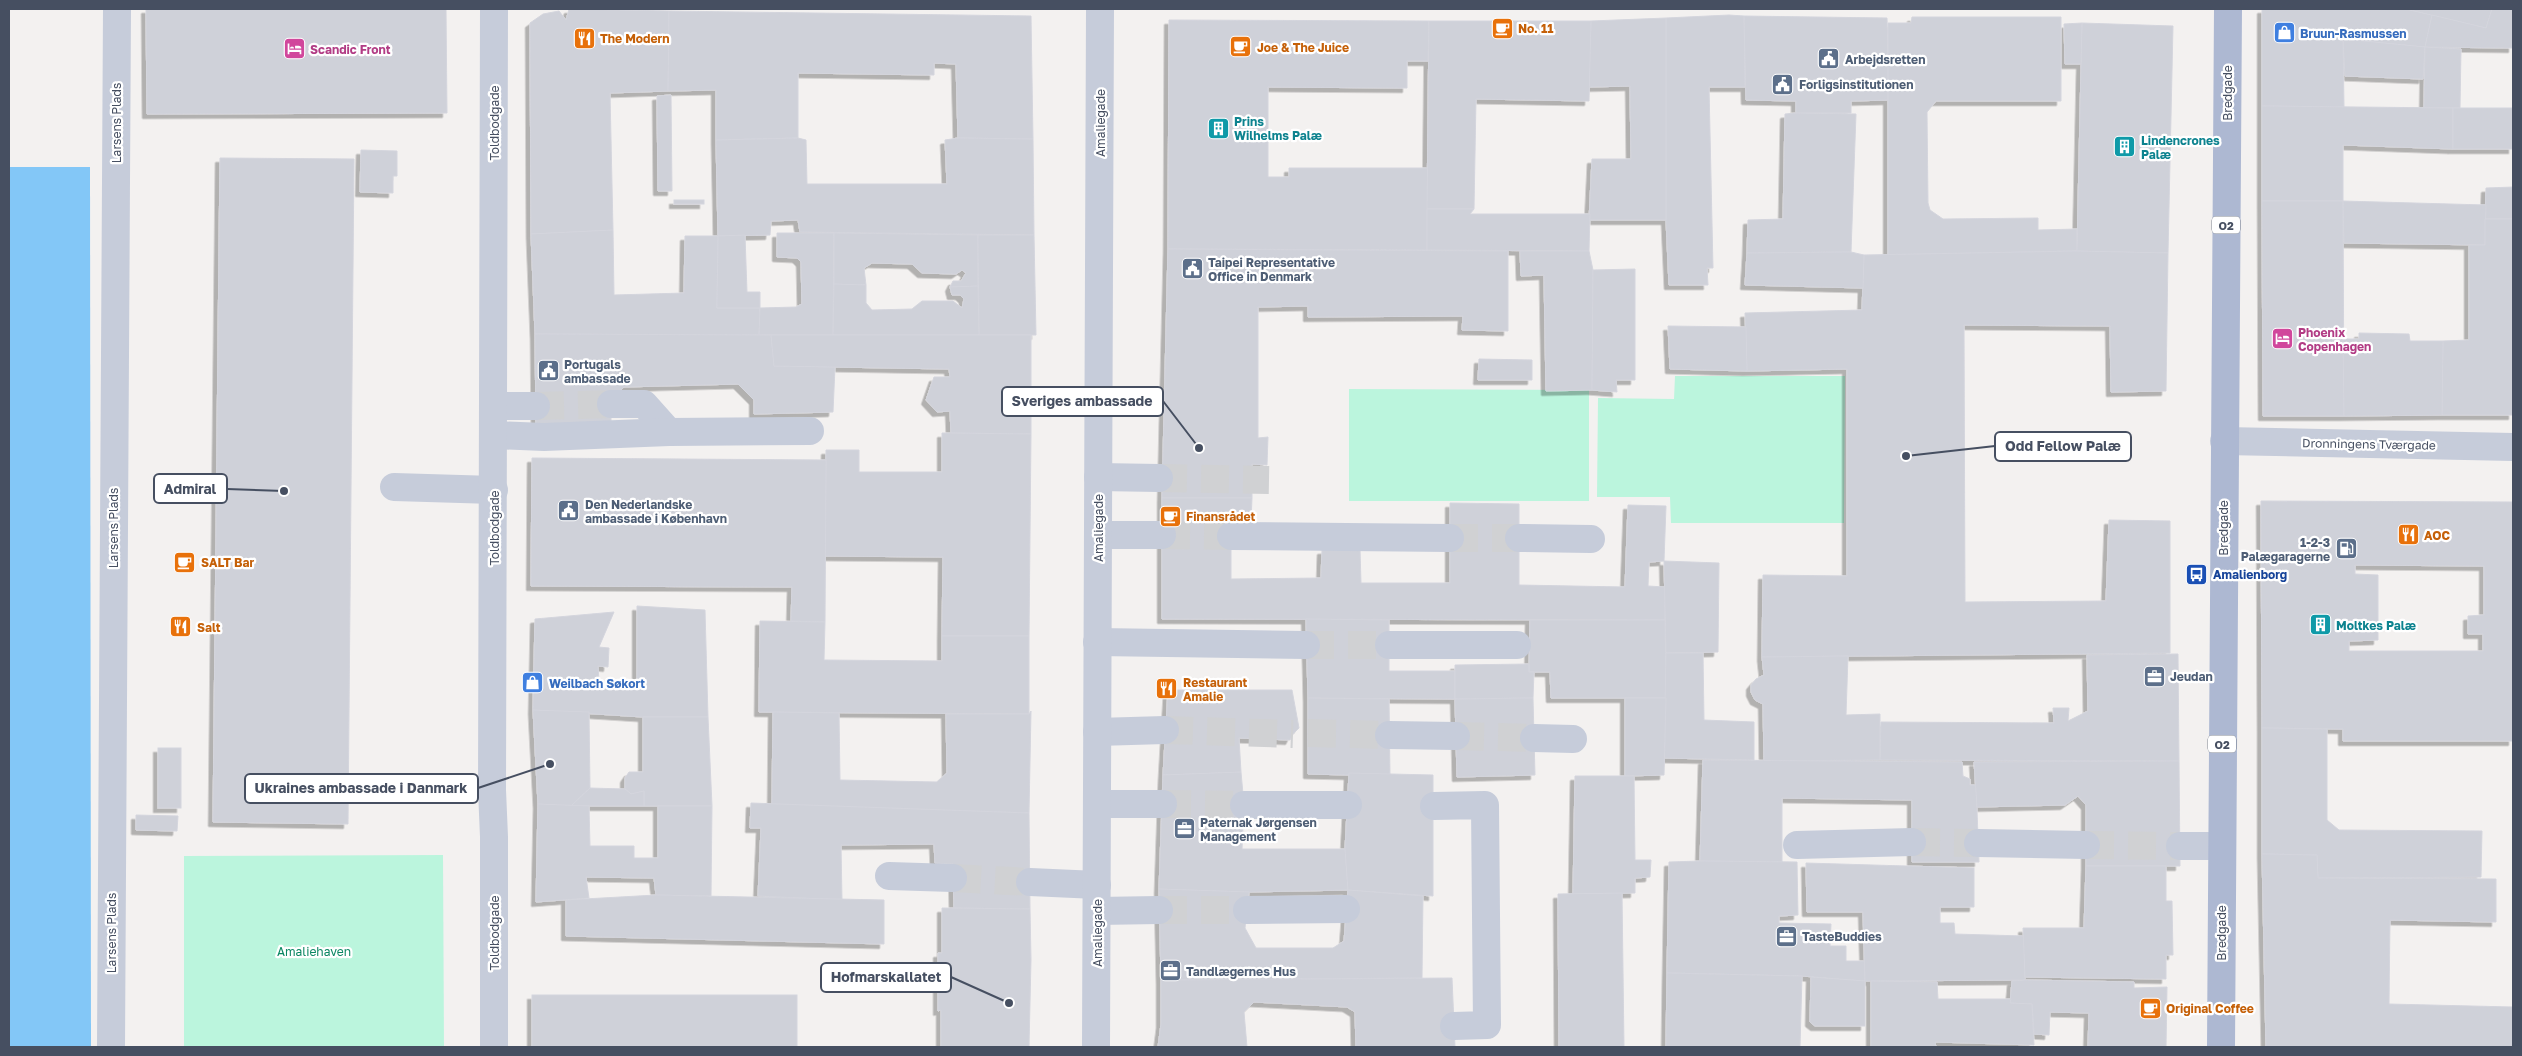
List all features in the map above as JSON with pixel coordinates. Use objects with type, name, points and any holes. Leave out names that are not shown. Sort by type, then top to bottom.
[{"type":"main road","name":"Bredgade","points":[[2221,1047],[2228,9]]},
{"type":"street","name":"Larsens Plads","points":[[111,1047],[117,9]]},
{"type":"street","name":"Toldbodgade","points":[[494,9],[492,790],[494,837],[494,1047]]},
{"type":"street","name":"Amaliegade","points":[[1096,1047],[1100,9]]},
{"type":"street","points":[[611,404],[644,404],[669,432]]},
{"type":"street","points":[[494,406],[536,406]]},
{"type":"street","points":[[494,435],[544,437],[669,432],[810,431]]},
{"type":"street","name":"Dronningens Tværgade","points":[[2224,441],[2513,447]]},
{"type":"street","points":[[1098,477],[1159,478]]},
{"type":"street","points":[[394,487],[494,490]]},
{"type":"street","points":[[1098,534],[1162,536]]},
{"type":"street","points":[[1231,536],[1450,538]]},
{"type":"street","points":[[1519,538],[1591,539]]},
{"type":"street","points":[[1097,642],[1306,645]]},
{"type":"street","points":[[1389,645],[1517,645]]},
{"type":"street","points":[[1097,732],[1165,730]]},
{"type":"street","points":[[1389,735],[1456,736]]},
{"type":"street","points":[[1534,738],[1573,739]]},
{"type":"street","points":[[1097,804],[1163,804]]},
{"type":"street","points":[[1244,805],[1348,806]]},
{"type":"street","points":[[1434,806],[1485,805],[1487,1025],[1454,1026]]},
{"type":"street","points":[[1797,845],[1912,842]]},
{"type":"street","points":[[1978,843],[2086,845]]},
{"type":"street","points":[[2180,846],[2222,846]]},
{"type":"street","points":[[889,876],[953,878]]},
{"type":"street","points":[[1030,882],[1159,910]]},
{"type":"street","points":[[1247,910],[1346,909]]},
{"type":"green space","points":[[1675,376],[1845,376],[1844,523],[1671,523],[1670,497],[1597,497],[1598,398],[1674,399]]},
{"type":"green space","points":[[1349,389],[1589,390],[1589,501],[1349,501]]},
{"type":"green space","name":"Amaliehaven","points":[[443,855],[444,1047],[184,1047],[184,856]]},
{"type":"water","points":[[9,167],[90,167],[91,1047],[9,1047]]},
{"type":"building","points":[[146,9],[446,9],[447,113],[147,114]]},
{"type":"building","points":[[569,9],[669,11],[668,91],[610,93],[613,230],[531,234],[530,23],[543,14],[559,11],[566,20]]},
{"type":"building","points":[[2262,9],[2406,9],[2432,15],[2425,47],[2343,39],[2344,107],[2262,106]]},
{"type":"building","points":[[2406,9],[2492,9],[2486,28]]},
{"type":"building","points":[[2492,9],[2513,9],[2513,48],[2425,47],[2432,15],[2486,28]]},
{"type":"building","points":[[669,11],[1031,16],[1033,139],[958,138],[956,64],[934,63],[934,75],[798,73],[798,138],[716,140],[716,90],[668,91]]},
{"type":"building","points":[[1744,16],[1745,87],[1709,87],[1713,268],[1707,268],[1708,285],[1669,285],[1666,220],[1666,18]]},
{"type":"building","points":[[1744,16],[1887,18],[1889,100],[1851,101],[1851,113],[1796,113],[1796,101],[1746,100]]},
{"type":"building","points":[[1912,17],[2061,17],[2061,101],[1936,101],[1927,112],[1928,203],[1930,210],[1943,219],[2038,218],[2038,230],[2077,229],[2077,251],[1888,255],[1888,23],[1911,23]]},
{"type":"building","points":[[1666,18],[1666,220],[1589,220],[1592,159],[1631,159],[1630,86],[1589,87],[1591,21]]},
{"type":"building","name":"Prins Wilhelms Palæ","points":[[1169,20],[1429,21],[1428,61],[1407,61],[1407,88],[1268,87],[1268,177],[1289,177],[1289,168],[1428,168],[1427,250],[1168,249]]},
{"type":"building","points":[[1429,21],[1591,21],[1589,101],[1476,99],[1474,209],[1427,209]]},
{"type":"building","name":"Lindencrones Palæ","points":[[2082,23],[2173,26],[2168,253],[2077,251]]},
{"type":"building","points":[[2082,23],[2081,64],[2065,64],[2064,24]]},
{"type":"building","points":[[2343,39],[2425,47],[2423,79],[2345,76]]},
{"type":"building","points":[[2425,47],[2461,49],[2460,108],[2424,108]]},
{"type":"building","points":[[671,95],[672,191],[658,191],[657,96]]},
{"type":"building","points":[[2262,106],[2453,108],[2453,149],[2343,145],[2343,201],[2262,201]]},
{"type":"building","points":[[2453,108],[2513,108],[2513,149],[2453,149]]},
{"type":"building","points":[[1785,114],[1856,114],[1851,252],[1747,253],[1748,220],[1783,219]]},
{"type":"building","points":[[798,138],[806,140],[807,184],[947,184],[945,140],[958,138],[1033,139],[1034,235],[800,232],[798,220],[771,221],[770,235],[718,236],[716,140]]},
{"type":"building","points":[[361,150],[397,151],[397,176],[393,176],[393,193],[360,192]]},
{"type":"building","points":[[220,158],[354,159],[348,824],[213,822]]},
{"type":"building","points":[[2513,187],[2513,219],[2485,219],[2486,188]]},
{"type":"building","points":[[674,200],[704,200],[704,204],[674,204]]},
{"type":"building","points":[[2262,201],[2343,201],[2344,416],[2263,416]]},
{"type":"building","points":[[2343,201],[2486,205],[2485,245],[2344,243]]},
{"type":"building","points":[[1427,209],[1474,209],[1470,214],[1590,214],[1589,251],[1427,250]]},
{"type":"building","points":[[2485,219],[2513,219],[2513,415],[2442,415],[2443,341],[2469,340],[2469,245],[2485,245]]},
{"type":"building","points":[[613,230],[614,295],[684,293],[685,236],[718,236],[717,308],[760,308],[759,335],[535,334],[531,234]]},
{"type":"building","points":[[777,233],[834,233],[833,335],[759,335],[760,308],[796,307],[802,304],[801,262],[797,258],[777,257]]},
{"type":"building","points":[[834,233],[978,235],[978,286],[950,287],[953,281],[961,281],[966,273],[962,270],[956,274],[922,273],[912,264],[872,263],[864,268],[866,285],[834,284]]},
{"type":"building","points":[[745,235],[747,292],[760,292],[760,308],[717,308],[718,236]]},
{"type":"building","points":[[978,235],[1034,235],[1036,335],[979,335]]},
{"type":"building","points":[[1168,249],[1508,251],[1508,331],[1462,330],[1463,316],[1308,317],[1308,306],[1258,307],[1258,438],[1268,437],[1267,465],[1252,464],[1252,498],[1162,498]]},
{"type":"building","points":[[1520,251],[1589,251],[1593,270],[1592,390],[1546,391],[1544,275],[1521,276]]},
{"type":"building","points":[[2077,251],[2168,253],[2166,391],[2111,392],[2110,326],[1964,325],[1965,602],[2106,601],[2109,520],[2170,521],[2170,653],[1762,657],[1763,575],[1847,576],[1847,369],[1747,371],[1745,313],[1862,310],[1864,255]]},
{"type":"building","points":[[1851,252],[1864,255],[1863,288],[1745,285],[1747,253]]},
{"type":"building","points":[[1635,269],[1635,380],[1616,380],[1617,392],[1592,390],[1593,270]]},
{"type":"building","points":[[834,284],[866,285],[866,303],[872,310],[912,309],[922,301],[953,301],[962,308],[964,299],[960,295],[952,295],[950,287],[978,286],[979,335],[833,335]]},
{"type":"building","points":[[1668,326],[1746,327],[1747,371],[1670,369]]},
{"type":"building","points":[[2359,333],[2409,334],[2410,341],[2443,341],[2442,415],[2344,416],[2343,339],[2359,339]]},
{"type":"building","points":[[535,334],[771,335],[774,366],[835,367],[833,412],[754,414],[754,400],[738,384],[624,387],[611,400],[611,427],[536,428]]},
{"type":"building","points":[[771,335],[1031,335],[1031,434],[951,433],[950,411],[937,412],[926,400],[934,377],[950,377],[949,369],[774,366]]},
{"type":"building","points":[[1479,359],[1532,360],[1532,380],[1478,380]]},
{"type":"building","points":[[942,433],[1031,434],[1029,636],[942,636],[943,557],[825,556],[826,450],[859,450],[859,472],[942,472]]},
{"type":"building","points":[[532,458],[826,460],[825,622],[791,621],[792,587],[531,586]]},
{"type":"building","points":[[1162,498],[1252,498],[1251,523],[1231,524],[1231,579],[1321,578],[1322,550],[1360,549],[1361,583],[1450,583],[1450,503],[1519,504],[1519,585],[1625,587],[1628,505],[1666,506],[1664,561],[1649,562],[1648,586],[1665,587],[1665,620],[1162,619]]},
{"type":"building","name":"Moltkes Palæ","points":[[2261,501],[2513,502],[2513,741],[2343,741],[2343,729],[2262,728]],"holes":[[[2355,565],[2484,566],[2484,615],[2468,616],[2468,634],[2483,634],[2483,651],[2349,651],[2349,641],[2378,640],[2378,575],[2355,574]]]},
{"type":"building","points":[[1664,561],[1719,563],[1718,652],[1666,653]]},
{"type":"building","points":[[637,606],[705,610],[708,717],[643,717],[533,710],[535,619],[614,612],[599,647],[609,648],[608,667],[598,666],[599,682],[605,689],[637,684]]},
{"type":"building","points":[[1306,619],[1389,620],[1389,671],[1455,671],[1455,699],[1308,698]]},
{"type":"building","points":[[1530,620],[1665,620],[1666,698],[1551,698],[1550,672],[1529,672]]},
{"type":"building","points":[[760,621],[825,622],[824,660],[942,661],[942,636],[1029,636],[1029,714],[759,712]]},
{"type":"building","points":[[1666,653],[1703,653],[1704,720],[1754,722],[1754,760],[1664,758]]},
{"type":"building","points":[[2178,654],[2179,761],[1880,760],[1881,722],[2054,723],[2053,708],[2069,708],[2068,721],[2088,711],[2087,655]]},
{"type":"building","points":[[1848,656],[1846,715],[1880,714],[1880,760],[1764,761],[1763,704],[1755,700],[1751,692],[1751,685],[1756,679],[1764,675],[1762,657]]},
{"type":"building","points":[[1529,664],[1529,672],[1534,672],[1533,698],[1455,699],[1455,665]]},
{"type":"building","points":[[1168,690],[1292,690],[1299,728],[1290,740],[1239,738],[1241,772],[1163,775]]},
{"type":"building","points":[[1308,698],[1389,699],[1390,776],[1308,774]]},
{"type":"building","points":[[1533,698],[1535,775],[1457,777],[1455,699]]},
{"type":"building","points":[[1625,698],[1666,698],[1664,775],[1625,776]]},
{"type":"building","points":[[533,710],[589,712],[590,788],[571,806],[538,804]]},
{"type":"building","points":[[1031,711],[1029,813],[772,805],[773,712],[839,713],[840,780],[937,782],[947,773],[946,714],[1029,714]]},
{"type":"building","points":[[643,717],[708,717],[712,806],[644,806],[644,791],[631,794],[625,789],[625,778],[629,772],[643,772]]},
{"type":"building","points":[[2262,728],[2327,729],[2327,820],[2339,830],[2482,831],[2481,877],[2318,878],[2317,855],[2262,854]]},
{"type":"building","points":[[158,748],[181,748],[181,808],[158,808]]},
{"type":"building","points":[[1703,760],[1962,762],[1963,776],[1970,779],[1970,785],[1976,785],[1979,862],[1912,862],[1912,800],[1782,798],[1782,862],[1700,861]]},
{"type":"building","points":[[2179,761],[2180,866],[2086,866],[2086,805],[2078,796],[2065,805],[1977,807],[1974,762]]},
{"type":"building","points":[[1241,772],[1244,805],[1242,849],[1345,849],[1348,890],[1249,892],[1159,889],[1163,775]]},
{"type":"building","points":[[1349,773],[1433,775],[1433,896],[1348,890],[1345,849]]},
{"type":"building","points":[[1575,776],[1634,776],[1635,860],[1651,860],[1650,877],[1635,878],[1635,893],[1573,894]]},
{"type":"building","points":[[590,788],[625,789],[631,794],[644,791],[644,806],[571,806]]},
{"type":"building","points":[[751,803],[1029,813],[1030,909],[954,908],[953,864],[935,863],[934,844],[841,845],[842,900],[758,896],[761,828],[750,828]]},
{"type":"building","points":[[538,804],[589,806],[590,846],[634,846],[634,858],[658,858],[658,806],[712,806],[711,896],[656,895],[654,878],[586,877],[589,898],[536,902]]},
{"type":"building","points":[[136,815],[178,816],[177,831],[136,830]]},
{"type":"building","points":[[2262,854],[2317,855],[2318,878],[2496,879],[2496,922],[2390,920],[2389,1004],[2513,1007],[2513,1047],[2266,1047]]},
{"type":"building","points":[[1669,862],[1797,862],[1798,915],[1779,916],[1779,923],[1831,924],[1830,946],[1846,946],[1846,961],[1865,961],[1865,981],[1802,976],[1667,973]]},
{"type":"building","points":[[1806,863],[1974,868],[1974,907],[1940,907],[1940,923],[1954,923],[1955,934],[2024,936],[2025,980],[1865,981],[1863,912],[1807,912]]},
{"type":"building","points":[[2086,866],[2166,866],[2166,901],[2172,901],[2173,955],[2166,955],[2166,979],[2025,977],[2023,928],[2084,928]]},
{"type":"building","points":[[1159,889],[1249,892],[1245,928],[1256,948],[1333,948],[1344,941],[1348,890],[1423,896],[1422,978],[1161,980]]},
{"type":"building","points":[[1622,893],[1624,1047],[1559,1047],[1558,894]]},
{"type":"building","points":[[656,895],[884,900],[884,944],[566,936],[566,900]]},
{"type":"building","points":[[942,908],[1030,909],[1029,1047],[941,1047],[941,1010],[938,1011],[938,953],[942,953]]},
{"type":"building","points":[[1667,973],[1802,976],[1800,1047],[1666,1047]]},
{"type":"building","points":[[1811,977],[1865,981],[1865,1026],[1815,1026],[1810,1022]]},
{"type":"building","points":[[1452,978],[1455,1047],[1356,1047],[1355,1012],[1347,1007],[1254,1002],[1244,1012],[1247,1047],[1158,1047],[1161,1024],[1161,980]]},
{"type":"building","points":[[1871,981],[1937,982],[1938,999],[2011,999],[2010,1003],[2032,1004],[2034,1045],[1935,1042],[1936,1047],[1871,1047]]},
{"type":"building","points":[[2012,981],[2134,982],[2134,988],[2167,987],[2166,1047],[2088,1047],[2089,1013],[2050,1012],[2049,1035],[2034,1034],[2032,1004],[2010,1003]]},
{"type":"building","points":[[532,995],[797,995],[797,1047],[532,1047]]},
{"type":"tunnel","points":[[536,406],[611,404]]},
{"type":"tunnel","points":[[1159,478],[1269,480]]},
{"type":"tunnel","points":[[1162,535],[1231,536]]},
{"type":"tunnel","points":[[1450,538],[1519,538]]},
{"type":"tunnel","points":[[1306,645],[1389,645]]},
{"type":"tunnel","points":[[1165,730],[1293,734]]},
{"type":"tunnel","points":[[1308,733],[1389,735]]},
{"type":"tunnel","points":[[1456,736],[1534,738]]},
{"type":"tunnel","points":[[1163,804],[1244,805]]},
{"type":"tunnel","points":[[1912,842],[1978,843]]},
{"type":"tunnel","points":[[2086,845],[2180,846]]},
{"type":"tunnel","points":[[953,878],[1030,882]]},
{"type":"tunnel","points":[[1159,910],[1247,910]]},
{"type":"place","name":"No. 11","points":[[1502,28]]},
{"type":"place","name":"Bruun-Rasmussen","points":[[2284,33]]},
{"type":"place","name":"The Modern","points":[[584,38]]},
{"type":"place","name":"Joe & The Juice","points":[[1241,47]]},
{"type":"place","name":"Scandic Front","points":[[294,49]]},
{"type":"place","name":"Arbejdsretten","points":[[1829,59]]},
{"type":"place","name":"Forligsinstitutionen","points":[[1783,84]]},
{"type":"place","name":"Prins Wilhelms Palæ","points":[[1218,128]]},
{"type":"place","name":"Lindencrones Palæ","points":[[2125,147]]},
{"type":"place","name":"Taipei Representative Office in Denmark","points":[[1192,269]]},
{"type":"place","name":"Phoenix Copenhagen","points":[[2282,339]]},
{"type":"place","name":"Portugals ambassade","points":[[548,371]]},
{"type":"place","name":"Sveriges ambassade","points":[[1199,448]]},
{"type":"place","name":"Odd Fellow Palæ","points":[[1906,456]]},
{"type":"place","name":"Admiral","points":[[284,491]]},
{"type":"place","name":"Den Nederlandske ambassade i København","points":[[569,511]]},
{"type":"place","name":"Finansrådet","points":[[1170,516]]},
{"type":"place","name":"AOC","points":[[2408,535]]},
{"type":"place","name":"1-2-3 Palægaragerne","points":[[2346,549]]},
{"type":"place","name":"SALT Bar","points":[[185,562]]},
{"type":"place","name":"Amalienborg","points":[[2197,574]]},
{"type":"place","name":"Moltkes Palæ","points":[[2320,625]]},
{"type":"place","name":"Salt","points":[[181,627]]},
{"type":"place","name":"Jeudan","points":[[2154,676]]},
{"type":"place","name":"Weilbach Søkort","points":[[533,683]]},
{"type":"place","name":"Restaurant Amalie","points":[[1167,689]]},
{"type":"place","name":"Ukraines ambassade i Danmark","points":[[550,764]]},
{"type":"place","name":"Paternak Jørgensen Management","points":[[1184,829]]},
{"type":"place","name":"TasteBuddies","points":[[1786,936]]},
{"type":"place","name":"Tandlægernes Hus","points":[[1170,971]]},
{"type":"place","name":"Hofmarskallatet","points":[[1009,1003]]},
{"type":"place","name":"Original Coffee","points":[[2150,1008]]}]
